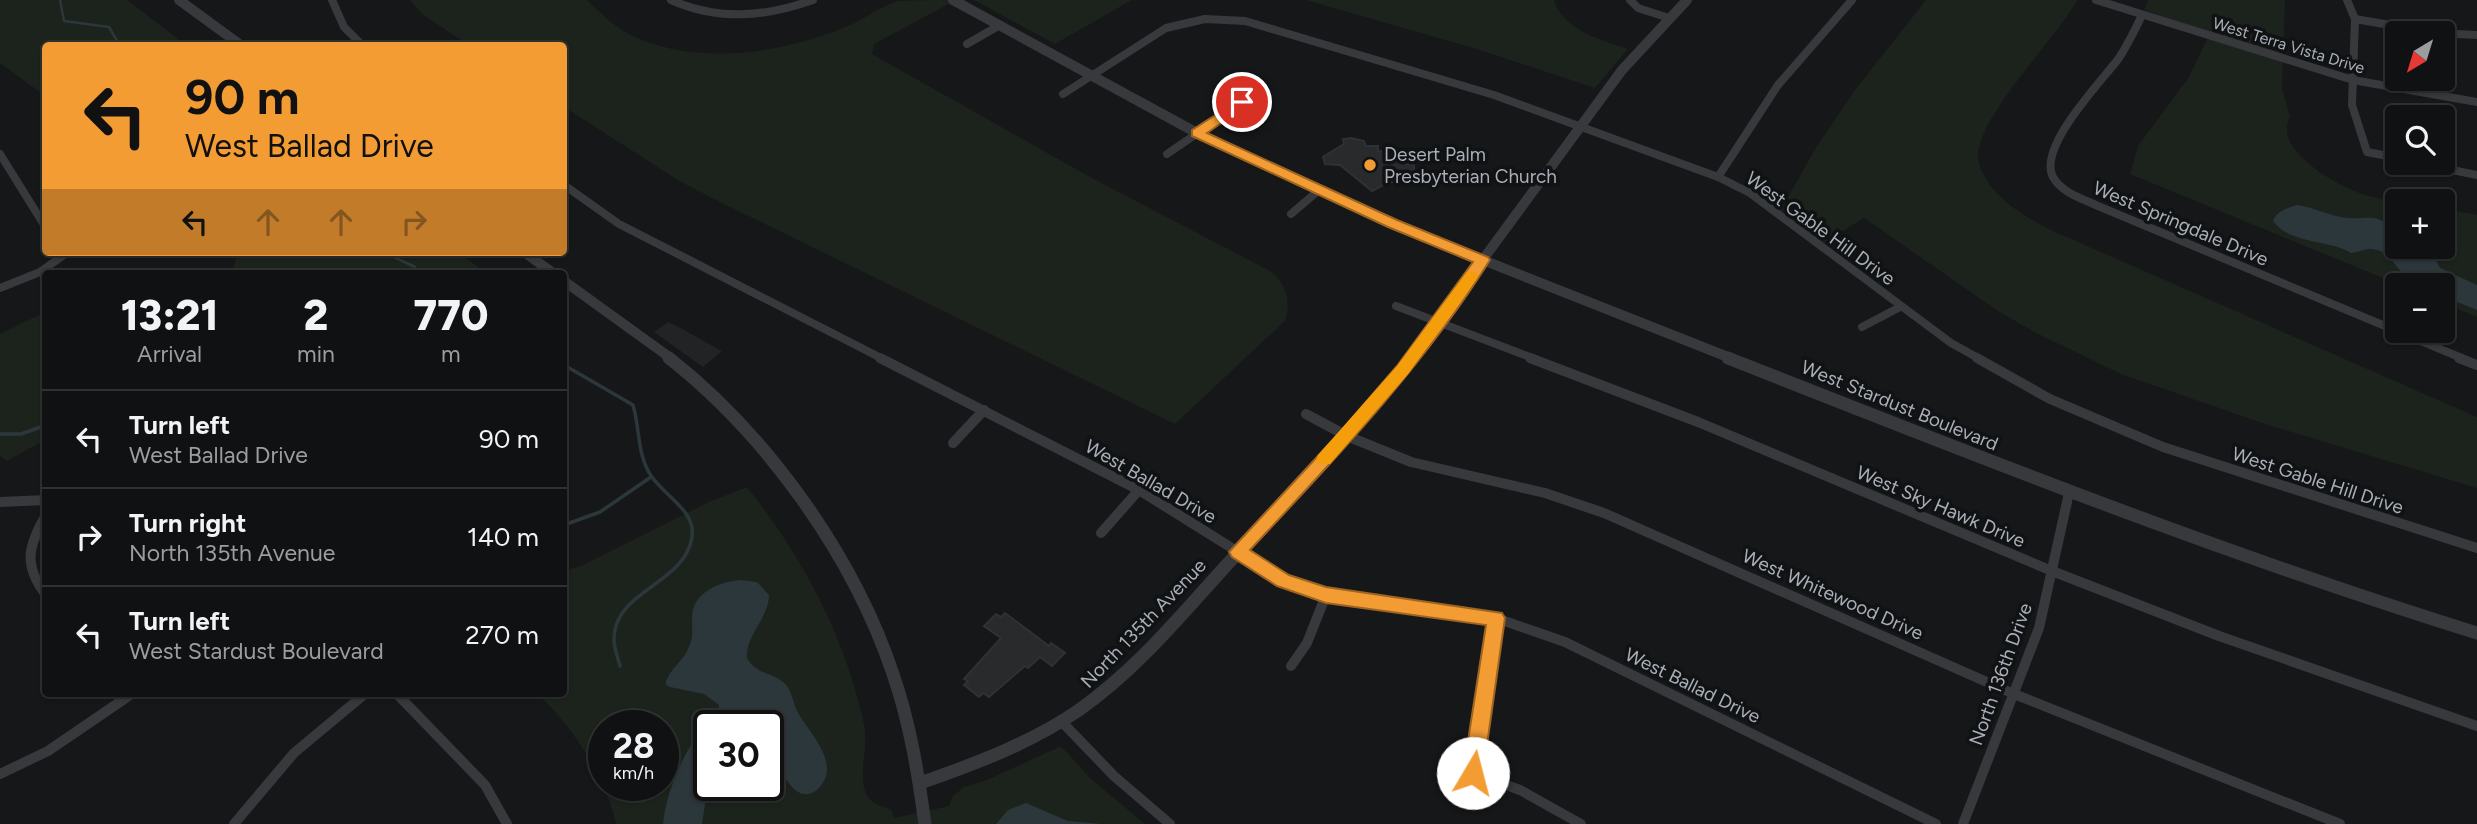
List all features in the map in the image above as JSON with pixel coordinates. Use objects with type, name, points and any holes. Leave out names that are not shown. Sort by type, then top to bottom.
[{"type":"street","points":[[179,0],[237,42]]},
{"type":"street","points":[[332,0],[344,27],[359,42]]},
{"type":"street","points":[[671,0],[701,12],[739,15],[777,11],[813,0]]},
{"type":"street","name":"West Stardust Boulevard","points":[[953,0],[1197,133],[1318,191],[1482,260],[2068,492],[2362,596],[2477,633]]},
{"type":"street","points":[[1630,0],[1638,8],[1669,18]]},
{"type":"street","name":"North 135th Avenue","points":[[920,783],[1025,744],[1063,723],[1124,675],[1347,436],[1437,323],[1622,70],[1687,0]]},
{"type":"street","points":[[1718,177],[1778,85],[1852,0]]},
{"type":"street","name":"West Terra Vista Drive","points":[[2096,0],[2353,80],[2477,102]]},
{"type":"street","points":[[2347,0],[2355,19],[2352,105],[2367,152],[2385,155]]},
{"type":"street","name":"West Springdale Drive","points":[[2142,15],[2125,49],[2065,129],[2052,159],[2050,173],[2059,185],[2098,206],[2477,365]]},
{"type":"street","name":"West Gable Hill Drive","points":[[1091,76],[1166,28],[1182,22],[1222,18],[1245,21],[1494,95],[1718,177],[1750,193],[1900,307],[1998,371],[2111,427],[2267,483],[2477,548]]},
{"type":"street","points":[[2355,19],[2437,33],[2477,35]]},
{"type":"street","points":[[967,44],[1000,25]]},
{"type":"street","points":[[1063,94],[1091,76]]},
{"type":"street","points":[[1167,154],[1242,102]]},
{"type":"street","points":[[0,154],[42,222]]},
{"type":"street","points":[[2455,170],[2477,175]]},
{"type":"street","name":"West Ballad Drive","points":[[567,187],[630,229],[1139,490],[1283,580],[1326,595],[1496,618],[1565,642],[1936,824]]},
{"type":"street","points":[[1291,214],[1318,191]]},
{"type":"street","points":[[0,288],[40,271],[62,256]]},
{"type":"street","points":[[530,256],[549,270]]},
{"type":"street","points":[[567,283],[682,367],[720,401],[812,511],[849,571],[883,646],[902,707],[920,783],[925,824]]},
{"type":"street","name":"West Sky Hawk Drive","points":[[1396,306],[1698,422],[2052,571],[2219,636],[2477,726]]},
{"type":"street","points":[[1862,327],[1900,307]]},
{"type":"street","points":[[953,443],[984,410]]},
{"type":"street","name":"West Whitewood Drive","points":[[1306,414],[1347,436],[1410,462],[1545,493],[1604,513],[2014,694],[2340,824]]},
{"type":"street","points":[[1101,533],[1139,490]]},
{"type":"street","name":"North 136th Drive","points":[[1963,824],[2039,628],[2068,492]]},
{"type":"street","points":[[0,502],[42,500]]},
{"type":"street","points":[[42,521],[36,530],[29,561],[31,575],[42,590]]},
{"type":"street","points":[[1291,666],[1307,643],[1326,595]]},
{"type":"street","points":[[1496,618],[1473,773],[1520,790],[1581,824]]},
{"type":"street","points":[[0,774],[48,751],[126,697]]},
{"type":"street","points":[[234,824],[257,793],[311,736],[361,697]]},
{"type":"street","points":[[400,697],[485,785],[507,824]]},
{"type":"street","points":[[1063,723],[1123,787],[1170,824]]},
{"type":"shaded area","points":[[0,0],[127,0],[182,42],[42,42],[42,94],[0,63]]},
{"type":"shaded area","points":[[410,0],[587,0],[614,25],[633,36],[659,46],[714,54],[742,53],[798,43],[850,25],[898,1],[956,0],[874,44],[872,54],[1090,177],[1272,272],[1287,294],[1286,320],[1175,424],[681,182],[567,109],[567,42],[464,42],[423,15]]},
{"type":"shaded area","points":[[974,0],[1132,0],[1055,44]]},
{"type":"shaded area","points":[[1306,0],[1554,0],[1559,10],[1574,26],[1628,49],[1595,88],[1480,50]]},
{"type":"shaded area","points":[[1926,0],[2077,0],[2000,105],[1987,127],[1979,147],[1979,163],[1990,186],[2020,212],[2053,231],[2477,417],[2477,488],[2265,424],[2121,374],[2036,333],[1998,311],[1864,218],[1823,243],[1777,209],[1784,204],[1817,146],[1855,90]]},
{"type":"shaded area","points":[[2148,0],[2285,0],[2282,89],[2290,117],[2287,129],[2290,142],[2298,153],[2323,174],[2351,189],[2385,199],[2385,259],[2455,259],[2455,210],[2477,215],[2477,317],[2455,308],[2455,273],[2385,273],[2385,279],[2130,174],[2138,146],[2189,77],[2210,33],[2144,10]]},
{"type":"shaded area","points":[[2297,205],[2341,217],[2377,219],[2385,223],[2385,254],[2369,249],[2351,253],[2290,234],[2273,221],[2286,209]]},
{"type":"shaded area","points":[[237,256],[463,256],[482,270],[233,270]]},
{"type":"shaded area","points":[[2390,259],[2435,259],[2440,268],[2451,273],[2404,273]]},
{"type":"shaded area","points":[[2455,275],[2477,285],[2477,310],[2455,301]]},
{"type":"shaded area","points":[[42,313],[42,442],[7,461],[0,456],[0,334]]},
{"type":"shaded area","points":[[668,322],[722,351],[703,367],[654,332]]},
{"type":"shaded area","points":[[747,487],[799,562],[840,644],[865,730],[863,783],[873,802],[891,810],[894,818],[949,806],[953,796],[964,787],[987,780],[1059,747],[1064,749],[1090,778],[1145,824],[616,824],[609,801],[679,801],[679,710],[588,710],[588,757],[562,720],[540,697],[567,697],[567,570],[581,566],[709,502]]},
{"type":"shaded area","points":[[740,580],[757,582],[769,595],[765,611],[747,650],[747,658],[759,670],[783,682],[788,688],[797,711],[820,746],[827,766],[826,775],[814,792],[799,792],[784,777],[784,710],[718,710],[719,705],[704,694],[666,685],[671,672],[690,645],[693,608],[708,590]]},
{"type":"shaded area","points":[[693,742],[693,801],[706,801],[702,824],[663,824],[667,801],[679,801],[679,768]]},
{"type":"shaded area","points":[[1026,803],[1068,821],[1101,824],[996,824],[1008,810]]},
{"type":"building","name":"Desert Palm Presbyterian Church","points":[[1343,139],[1364,141],[1366,146],[1378,146],[1378,151],[1389,152],[1400,157],[1403,163],[1414,165],[1414,174],[1405,183],[1389,182],[1372,191],[1340,165],[1325,164],[1323,157],[1344,144]]},
{"type":"building","points":[[1005,613],[1049,646],[1051,643],[1065,653],[1052,666],[1040,657],[1028,668],[1025,666],[989,697],[983,693],[979,697],[964,685],[968,681],[964,679],[1001,638],[984,626],[996,614],[1001,617]]},
{"type":"waterway","points":[[60,0],[64,21],[109,27],[118,42]]},
{"type":"waterway","points":[[392,256],[415,267]]},
{"type":"waterway","points":[[567,367],[633,405],[647,469],[685,512],[692,528],[687,553],[677,566],[636,598],[617,623],[614,643],[620,666]]},
{"type":"waterway","points":[[0,434],[21,434],[42,426]]},
{"type":"waterway","points":[[567,524],[600,512],[651,477]]},
{"type":"slow traffic","points":[[1324,460],[1402,370],[1471,276]]},
{"type":"place","name":"Desert Palm Presbyterian Church","points":[[1370,165]]},
{"type":"route","points":[[1242,102],[1197,133],[1392,224],[1482,260],[1402,370],[1347,436],[1238,552],[1283,580],[1326,595],[1496,618],[1473,773]]}]
